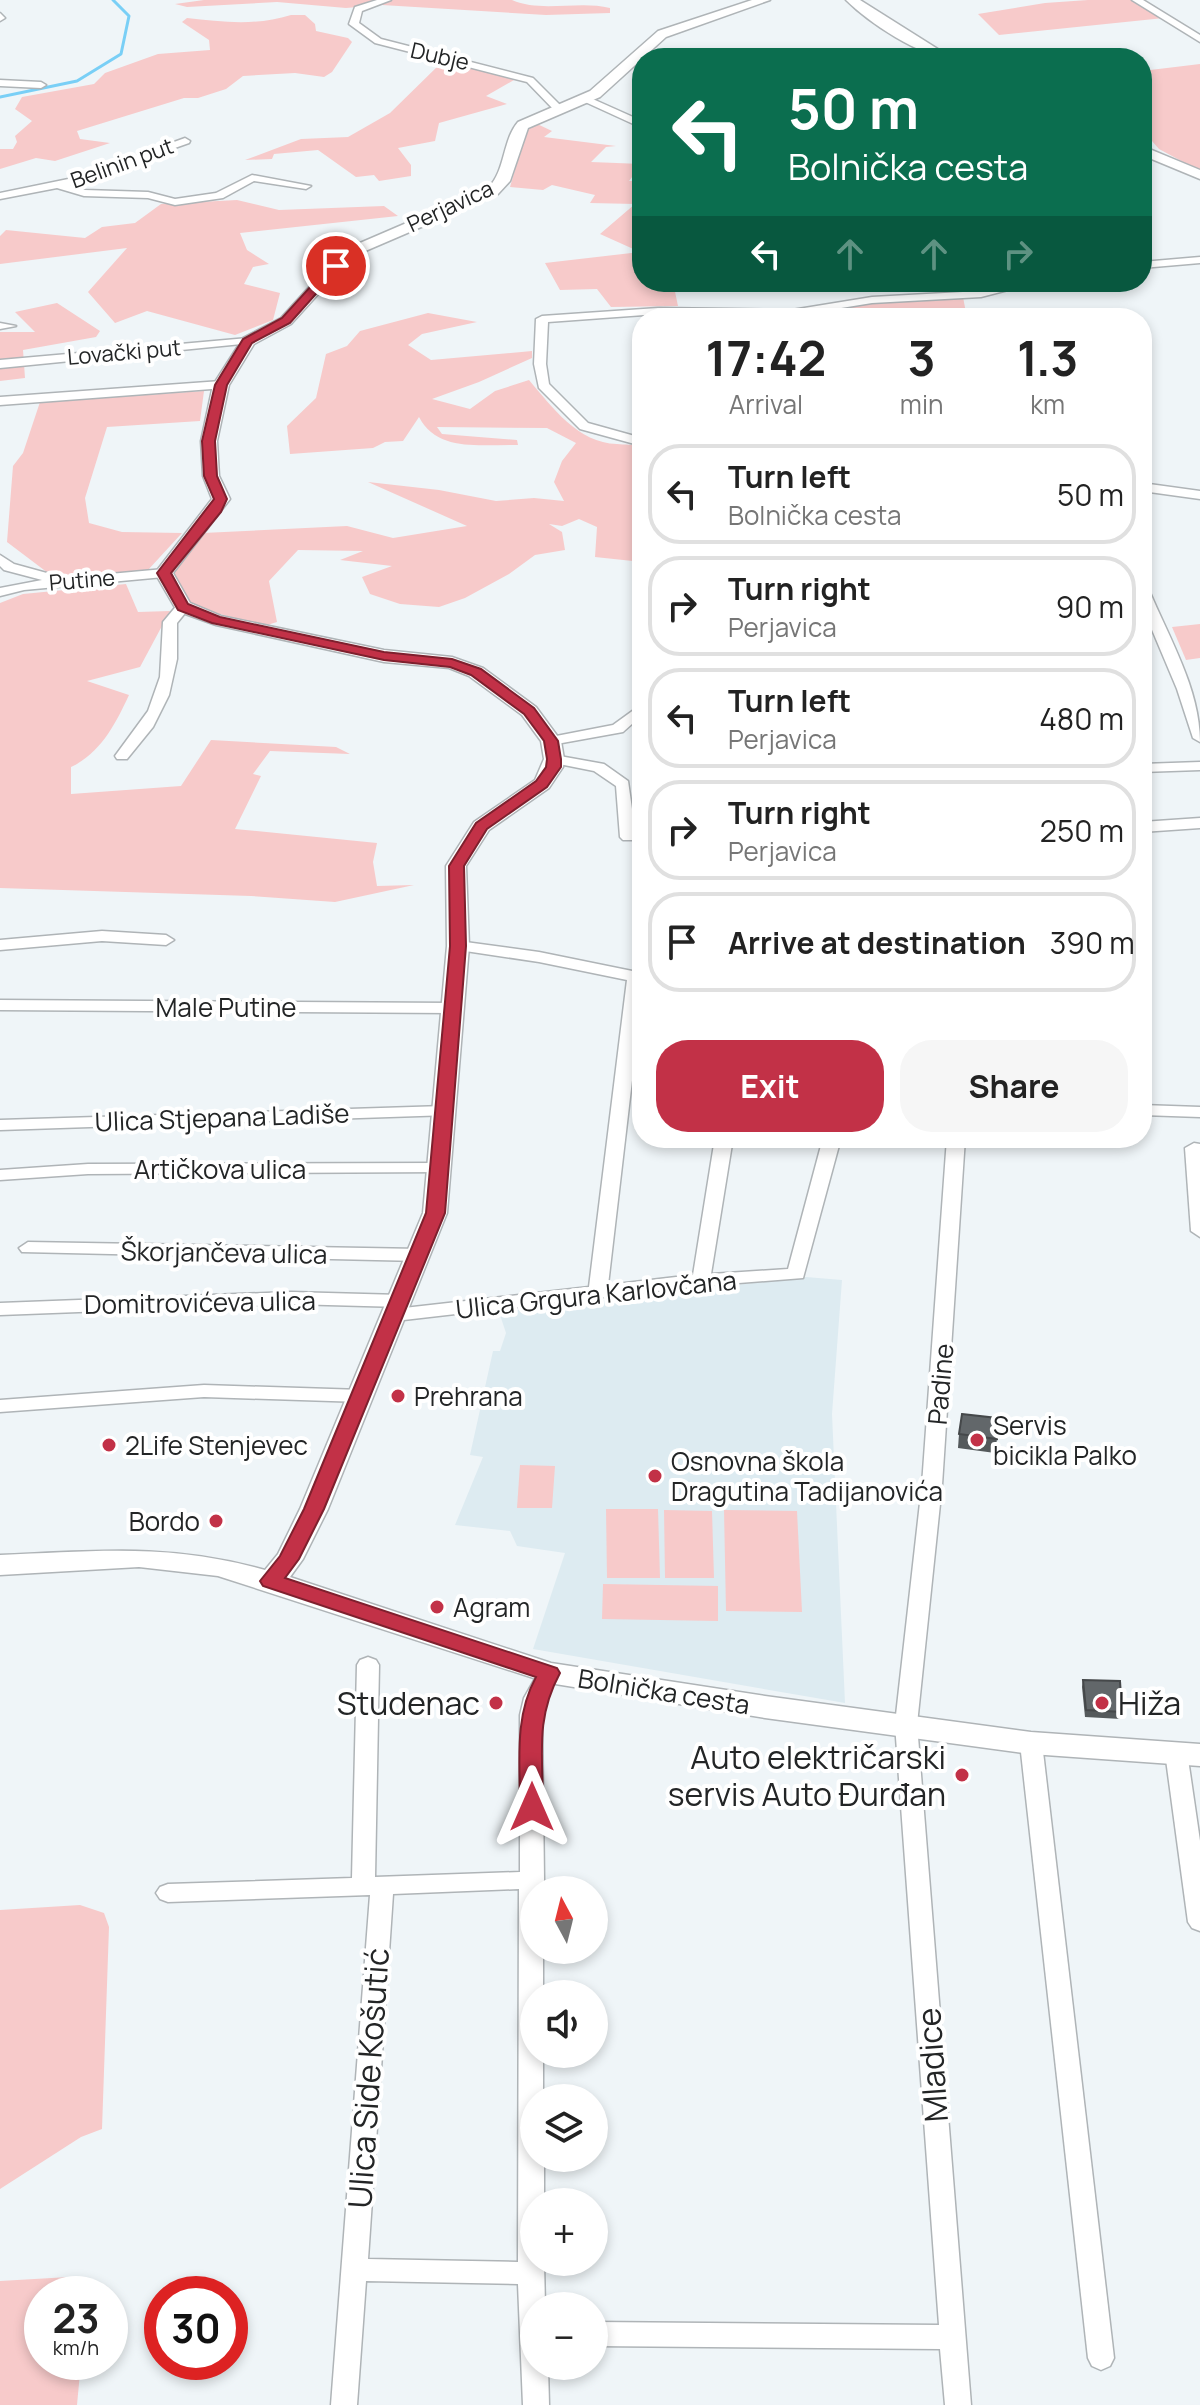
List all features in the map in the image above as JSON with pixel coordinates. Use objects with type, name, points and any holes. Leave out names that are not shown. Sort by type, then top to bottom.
[{"type":"street","name":"Dubje","points":[[386,0],[358,9],[354,24],[378,41],[530,80],[539,85],[553,106],[560,110]]},
{"type":"street","name":"Perjavica","points":[[643,48],[662,34],[764,0]]},
{"type":"street","points":[[852,0],[927,48]]},
{"type":"street","points":[[1137,0],[1200,39]]},
{"type":"street","name":"Perjavica","points":[[248,341],[286,321],[336,266],[358,249],[493,191],[503,181],[518,131],[523,125],[586,99],[610,82],[632,59]]},
{"type":"street","points":[[0,83],[41,85]]},
{"type":"street","points":[[586,99],[632,120]]},
{"type":"street","name":"Belinin put","points":[[0,196],[59,185],[185,141]]},
{"type":"street","points":[[1152,154],[1200,175]]},
{"type":"street","name":"Belinin put","points":[[59,185],[84,193],[148,195],[175,202],[219,196],[252,178],[306,186]]},
{"type":"street","points":[[1152,264],[1200,260]]},
{"type":"street","points":[[910,296],[912,292]]},
{"type":"street","points":[[820,308],[910,296],[990,292]]},
{"type":"street","points":[[632,313],[542,319],[540,364],[543,385],[584,426],[632,440]]},
{"type":"street","points":[[248,341],[221,385],[209,441],[211,476],[221,499],[164,573],[183,607],[216,620],[384,656],[452,663],[476,672],[529,711],[552,750],[553,767],[542,784],[481,826],[460,858],[456,873],[458,946],[435,1213],[362,1396],[302,1534],[289,1559],[271,1581]]},
{"type":"street","name":"Lovački put","points":[[0,364],[248,341]]},
{"type":"street","points":[[0,401],[221,385]]},
{"type":"street","points":[[1152,488],[1200,495]]},
{"type":"street","points":[[0,559],[9,567],[42,577],[75,581]]},
{"type":"street","name":"Putine","points":[[0,592],[24,586],[164,573]]},
{"type":"street","points":[[122,756],[132,747],[160,700],[172,659],[170,622],[183,607]]},
{"type":"street","points":[[1152,614],[1184,689],[1200,738]]},
{"type":"street","points":[[552,750],[618,729],[632,717]]},
{"type":"street","points":[[552,750],[599,767],[623,784],[628,837]]},
{"type":"street","points":[[1152,768],[1200,766]]},
{"type":"street","points":[[1152,826],[1200,823]]},
{"type":"street","points":[[0,945],[102,936],[166,940]]},
{"type":"street","points":[[458,946],[539,957],[632,977]]},
{"type":"street","name":"Male Putine","points":[[0,1005],[452,1008]]},
{"type":"street","points":[[598,1291],[632,1031]]},
{"type":"street","points":[[1152,1110],[1200,1112]]},
{"type":"street","name":"Ulica Stjepana Ladiše","points":[[0,1125],[444,1111]]},
{"type":"street","points":[[701,1280],[722,1148]]},
{"type":"street","name":"Ulica Grgura Karlovčana","points":[[398,1308],[796,1274],[829,1148]]},
{"type":"street","name":"Padine","points":[[906,1724],[933,1470],[955,1148]]},
{"type":"street","points":[[1194,1148],[1200,1231]]},
{"type":"street","name":"Artičkova ulica","points":[[0,1175],[88,1169],[440,1168]]},
{"type":"street","name":"Škorjančeva ulica","points":[[28,1248],[420,1255]]},
{"type":"street","name":"Domitrovićeva ulica","points":[[0,1309],[291,1298],[398,1308]]},
{"type":"street","points":[[0,1406],[204,1391],[362,1396]]},
{"type":"street","name":"Bolnička cesta","points":[[0,1565],[139,1558],[218,1566],[549,1673],[765,1707],[1031,1743],[1188,1754]]},
{"type":"street","name":"Ulica Side Košutić","points":[[344,2405],[354,2270],[372,1886],[368,1665]]},
{"type":"street","points":[[532,1876],[531,1715],[535,1698],[549,1673]]},
{"type":"street","name":"Mladice","points":[[906,1724],[958,2405]]},
{"type":"street","points":[[1031,1743],[1101,2358]]},
{"type":"street","points":[[1188,1754],[1200,1922]]},
{"type":"street","points":[[168,1893],[520,1880]]},
{"type":"street","points":[[531,2188],[532,1964]]},
{"type":"street","points":[[354,2270],[520,2273]]},
{"type":"street","points":[[608,2334],[953,2337]]},
{"type":"street","points":[[535,2380],[536,2405]]},
{"type":"shaded area","points":[[204,0],[512,0],[535,6],[598,6],[610,8],[610,13],[546,15],[382,5],[346,8],[277,2],[187,7],[175,4]]},
{"type":"shaded area","points":[[1134,0],[1164,18],[999,35],[978,14],[1045,3]]},
{"type":"shaded area","points":[[305,15],[315,24],[316,31],[348,38],[352,42],[332,72],[324,77],[295,73],[243,76],[226,89],[198,98],[184,98],[77,131],[80,139],[110,143],[55,161],[36,158],[0,169],[0,149],[13,149],[17,142],[15,136],[32,121],[15,109],[22,97],[94,84],[105,73],[158,54],[210,50],[209,40],[182,22],[187,18],[252,22]]},
{"type":"shaded area","points":[[441,63],[476,67],[514,80],[486,96],[507,104],[439,123],[435,141],[398,148],[411,165],[411,176],[379,181],[374,175],[356,177],[318,150],[274,154],[272,159],[245,160],[301,139],[348,137],[390,113]]},
{"type":"shaded area","points":[[1200,64],[1200,171],[1159,149],[1152,141],[1152,70]]},
{"type":"shaded area","points":[[535,123],[552,131],[544,137],[616,146],[606,147],[591,162],[632,164],[629,181],[632,181],[632,204],[590,203],[595,195],[552,185],[543,190],[510,187],[521,149],[521,133]]},
{"type":"shaded area","points":[[237,200],[279,210],[384,206],[398,216],[240,233],[247,250],[269,264],[253,267],[244,284],[280,293],[273,320],[235,335],[147,311],[115,323],[88,292],[127,248],[0,264],[0,236],[6,230],[85,238],[102,227],[135,223],[161,204]]},
{"type":"shaded area","points":[[632,207],[632,248],[600,234]]},
{"type":"shaded area","points":[[632,253],[632,292],[675,292],[678,306],[611,307],[597,289],[560,290],[545,263]]},
{"type":"shaded area","points":[[963,297],[965,308],[840,308],[893,300]]},
{"type":"shaded area","points":[[57,303],[100,331],[96,337],[23,350],[25,378],[0,381],[0,332],[35,332],[15,312]]},
{"type":"shaded area","points":[[428,313],[477,322],[422,334],[408,345],[431,360],[532,351],[532,358],[432,399],[470,409],[495,391],[529,380],[578,430],[603,442],[632,445],[632,561],[595,557],[597,527],[579,519],[562,526],[549,524],[562,532],[565,550],[535,555],[509,574],[465,598],[439,607],[400,604],[370,594],[362,577],[392,566],[340,560],[363,551],[298,550],[269,581],[277,622],[264,626],[187,605],[171,574],[203,533],[347,526],[393,538],[467,526],[368,482],[439,490],[496,501],[534,498],[564,501],[554,482],[562,461],[576,443],[547,428],[437,427],[442,434],[517,440],[518,445],[462,444],[437,436],[419,417],[403,441],[385,442],[373,448],[290,454],[287,426],[316,398],[326,354],[347,346],[360,331]]},
{"type":"shaded area","points":[[204,391],[200,421],[107,427],[85,498],[89,523],[122,532],[182,533],[148,570],[89,577],[48,573],[7,542],[13,466],[23,453],[40,402]]},
{"type":"shaded area","points":[[126,584],[138,612],[170,611],[140,667],[87,681],[129,695],[99,745],[71,767],[71,794],[181,786],[211,740],[336,747],[350,754],[270,751],[253,774],[261,776],[235,829],[377,843],[373,862],[377,886],[414,885],[335,902],[251,896],[0,888],[0,603],[23,594]]},
{"type":"shaded area","points":[[1200,624],[1200,658],[1186,660],[1172,627]]},
{"type":"shaded area","name":"Osnovna škola Dragutina Tadijanovića","points":[[806,1277],[842,1280],[832,1414],[845,1703],[533,1649],[565,1553],[517,1546],[510,1531],[455,1525],[483,1457],[470,1455],[493,1351],[500,1351],[506,1333],[499,1312]]},
{"type":"shaded area","points":[[520,1465],[555,1466],[552,1508],[517,1508]]},
{"type":"shaded area","points":[[606,1509],[658,1509],[660,1578],[607,1578]]},
{"type":"shaded area","points":[[664,1510],[712,1511],[714,1578],[665,1578]]},
{"type":"shaded area","points":[[724,1510],[797,1511],[802,1612],[726,1611]]},
{"type":"shaded area","points":[[603,1584],[718,1586],[718,1621],[602,1619]]},
{"type":"shaded area","points":[[80,1905],[104,1913],[109,1927],[102,2129],[81,2137],[0,2189],[0,1910]]},
{"type":"shaded area","points":[[24,2280],[24,2380],[79,2380],[77,2405],[0,2405],[0,2281]]},
{"type":"building","points":[[962,1414],[997,1418],[997,1439],[959,1434]]},
{"type":"building","name":"Hiža","points":[[1083,1680],[1120,1681],[1122,1712],[1086,1710]]},
{"type":"waterway","points":[[0,97],[77,81],[121,54],[129,16],[113,0]]},
{"type":"place","name":"Prehrana","points":[[398,1396]]},
{"type":"place","name":"Servis bicikla Palko","points":[[977,1440]]},
{"type":"place","name":"2Life Stenjevec","points":[[109,1445]]},
{"type":"place","name":"Osnovna škola Dragutina Tadijanovića","points":[[655,1476]]},
{"type":"place","name":"Bordo","points":[[216,1521]]},
{"type":"place","name":"Agram","points":[[437,1607]]},
{"type":"place","name":"Studenac","points":[[496,1703]]},
{"type":"place","name":"Hiža","points":[[1102,1703]]},
{"type":"place","name":"Auto električarski servis Auto Đurđan","points":[[962,1775]]},
{"type":"route","points":[[336,266],[286,321],[248,341],[221,385],[209,441],[211,476],[221,499],[164,573],[169,587],[183,607],[216,620],[384,656],[452,663],[476,672],[529,711],[551,741],[554,759],[553,767],[542,784],[481,826],[456,866],[458,946],[435,1213],[314,1509],[289,1559],[271,1581],[549,1673],[535,1698],[531,1715],[532,1807]]}]
